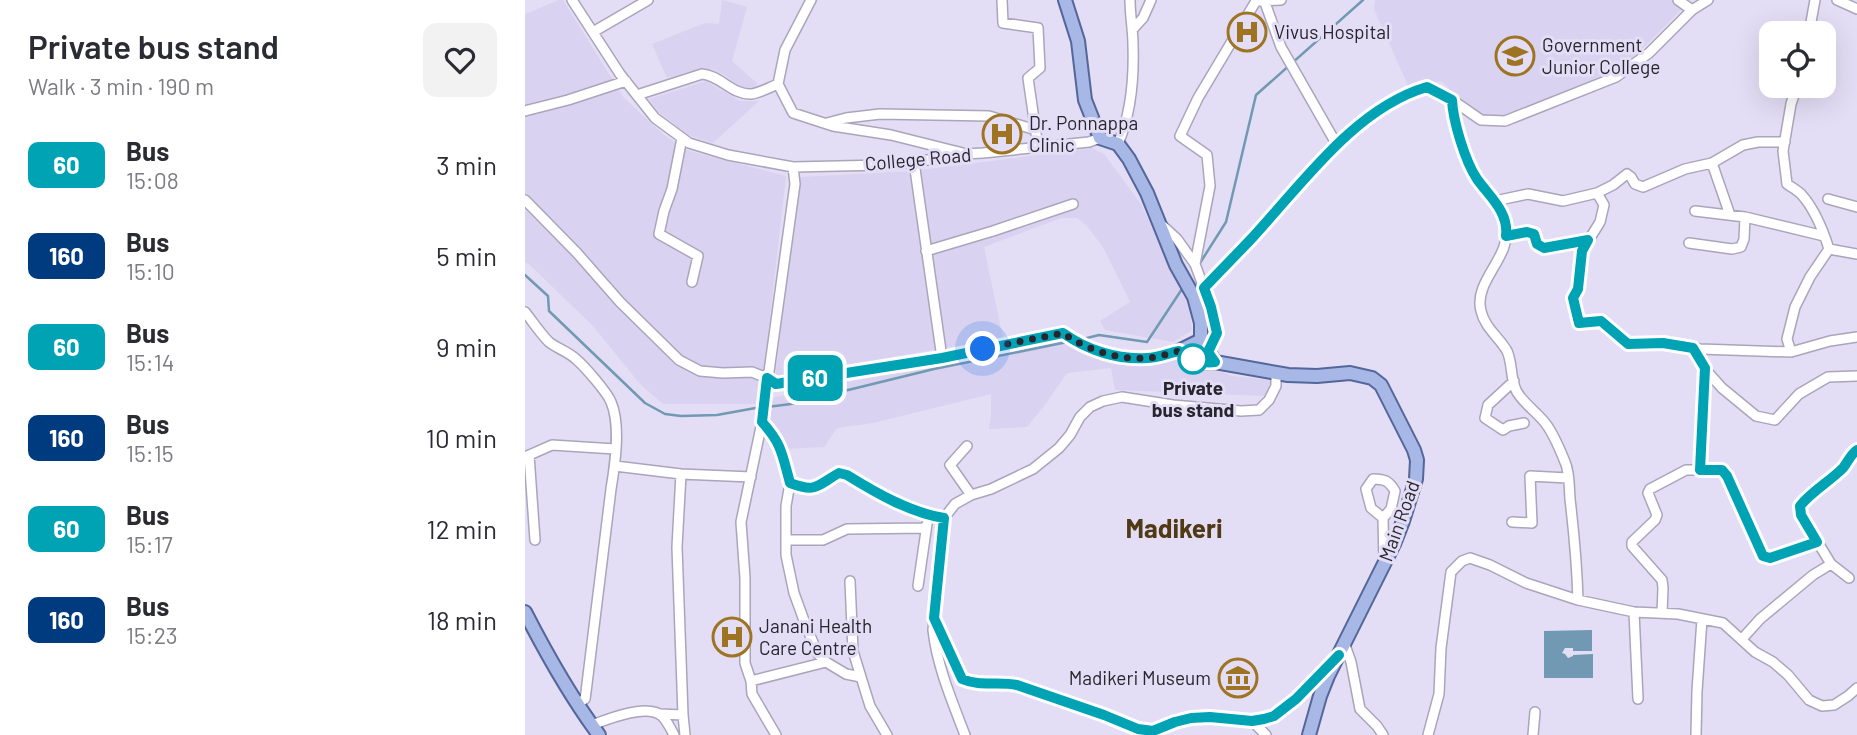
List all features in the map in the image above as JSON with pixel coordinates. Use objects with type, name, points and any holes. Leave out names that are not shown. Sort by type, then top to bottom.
[{"type":"main road","points":[[1065,0],[1078,41],[1085,100],[1100,138]]},
{"type":"main road","name":"College Road","points":[[1100,138],[1118,144]]},
{"type":"main road","points":[[1118,144],[1129,159],[1176,265],[1194,297],[1208,351],[1179,351]]},
{"type":"main road","name":"Main Road","points":[[1179,351],[1208,363],[1208,351],[1276,373],[1305,376],[1350,373],[1372,378],[1381,385],[1417,460],[1412,496],[1394,544],[1320,696],[1309,735]]},
{"type":"main road","points":[[525,612],[554,668],[595,730]]},
{"type":"street","name":"College Road","points":[[572,0],[626,81],[655,118],[689,143],[728,155],[793,167],[884,165],[945,158],[964,153],[1089,142],[1100,138]]},
{"type":"street","points":[[593,32],[648,0]]},
{"type":"street","points":[[811,0],[785,50],[778,84],[793,113],[825,123],[891,135],[964,153]]},
{"type":"street","points":[[1002,0],[1003,23],[1038,28],[1040,68],[1028,78],[1038,147]]},
{"type":"street","points":[[1118,144],[1131,90],[1134,46],[1130,0]]},
{"type":"street","points":[[1132,30],[1143,18],[1151,0]]},
{"type":"street","points":[[1264,0],[1281,47],[1337,145]]},
{"type":"street","points":[[1195,264],[1210,186],[1207,155],[1180,136],[1198,98],[1256,1],[1281,0]]},
{"type":"street","points":[[1678,0],[1692,10]]},
{"type":"street","points":[[1194,297],[1255,236],[1337,145],[1383,107],[1408,93],[1427,87],[1481,120],[1505,121],[1616,77],[1649,53],[1692,10],[1708,0]]},
{"type":"street","points":[[1811,21],[1815,0]]},
{"type":"street","points":[[1837,0],[1857,9]]},
{"type":"street","points":[[637,95],[702,74],[713,76],[737,92],[750,94],[778,84]]},
{"type":"street","points":[[525,111],[626,81]]},
{"type":"street","points":[[1793,98],[1783,151],[1787,184],[1800,193],[1821,227],[1829,249]]},
{"type":"street","points":[[1452,100],[1464,150],[1476,177],[1501,211],[1506,229],[1504,245],[1482,291],[1480,309],[1486,325],[1506,349],[1516,390],[1528,407],[1546,424],[1567,464],[1578,600]]},
{"type":"street","points":[[825,123],[880,114],[989,116],[1036,130]]},
{"type":"street","points":[[682,138],[672,190],[659,234],[698,256],[692,282]]},
{"type":"street","points":[[1495,201],[1528,194],[1563,201],[1597,193],[1627,174],[1635,184],[1643,187],[1685,169],[1712,163],[1743,145],[1785,142]]},
{"type":"street","points":[[914,162],[942,358]]},
{"type":"street","points":[[1712,163],[1730,215]]},
{"type":"street","points":[[776,735],[752,694],[745,663],[741,522],[762,422],[795,184],[793,167]]},
{"type":"street","points":[[1597,193],[1604,205],[1600,222],[1582,251],[1578,289],[1573,298],[1579,323],[1601,321],[1628,344],[1663,343],[1693,348],[1791,352],[1857,337]]},
{"type":"street","points":[[1828,199],[1857,206]]},
{"type":"street","points":[[525,200],[628,310],[680,360],[700,371],[751,372],[776,384],[942,358],[1063,333],[1090,349],[1114,355],[1147,358],[1179,351]]},
{"type":"street","points":[[926,251],[1073,204]]},
{"type":"street","points":[[1695,211],[1745,217],[1824,236]]},
{"type":"street","points":[[1689,243],[1732,249],[1741,247],[1745,217]]},
{"type":"street","points":[[1159,222],[1177,239],[1195,264],[1211,307],[1217,333],[1208,351]]},
{"type":"street","points":[[1506,236],[1527,232],[1534,234],[1537,244],[1544,248],[1588,240]]},
{"type":"street","points":[[1829,249],[1857,254]]},
{"type":"street","points":[[1791,352],[1787,339],[1795,307],[1810,277],[1829,249]]},
{"type":"street","points":[[525,312],[550,343],[577,360],[611,401],[616,419],[615,466],[585,699],[577,705]]},
{"type":"street","points":[[1693,348],[1722,388],[1756,416],[1775,420],[1799,394],[1828,377],[1857,376]]},
{"type":"street","points":[[1700,470],[1705,368]]},
{"type":"street","points":[[965,735],[935,647],[933,630],[944,518],[955,504],[1033,469],[1059,448],[1090,407],[1103,401],[1122,397],[1173,405],[1259,410],[1269,400],[1276,386],[1276,373]]},
{"type":"street","points":[[1514,381],[1488,405],[1485,418],[1503,430],[1524,423]]},
{"type":"street","points":[[762,422],[781,447],[790,483],[786,506],[786,555],[794,593],[818,654],[846,674],[861,677]]},
{"type":"street","points":[[535,540],[527,456],[552,445],[615,449]]},
{"type":"street","points":[[967,446],[950,465],[971,495]]},
{"type":"street","points":[[1849,578],[1831,564],[1801,515],[1800,506],[1808,496],[1845,467],[1857,450]]},
{"type":"street","points":[[615,466],[681,474],[751,477]]},
{"type":"street","points":[[1662,613],[1662,580],[1632,546],[1632,542],[1655,520],[1657,514],[1648,493],[1650,489],[1686,470],[1722,470],[1763,556],[1770,558],[1817,542]]},
{"type":"street","points":[[790,483],[814,489],[839,473],[914,511],[944,518]]},
{"type":"street","points":[[681,474],[677,547],[685,735]]},
{"type":"street","points":[[1512,522],[1532,523],[1530,476],[1568,478]]},
{"type":"street","points":[[918,586],[928,516]]},
{"type":"street","points":[[1383,518],[1384,565]]},
{"type":"street","points":[[786,540],[823,540],[847,529],[926,528]]},
{"type":"street","points":[[1428,735],[1439,694],[1441,648],[1451,572],[1462,561],[1470,558],[1526,583],[1578,600],[1634,612],[1678,614],[1723,623],[1755,652],[1773,662],[1809,700],[1822,706],[1834,705],[1857,688]]},
{"type":"street","points":[[1742,639],[1759,619],[1813,575],[1831,564]]},
{"type":"street","points":[[850,581],[853,651],[870,706],[887,735]]},
{"type":"street","points":[[1634,612],[1638,699]]},
{"type":"street","points":[[934,618],[962,679],[987,684],[1017,685],[1153,731],[1191,718],[1252,721],[1264,719],[1283,710],[1342,650],[1351,662],[1360,709],[1383,735]]},
{"type":"street","points":[[1696,735],[1702,619]]},
{"type":"street","points":[[751,681],[826,662]]},
{"type":"street","points":[[1848,696],[1857,703]]},
{"type":"street","points":[[595,730],[616,716],[636,712],[683,715]]},
{"type":"street","points":[[1533,735],[1535,712]]},
{"type":"street","points":[[660,715],[674,735]]},
{"type":"street","points":[[1252,721],[1266,735]]},
{"type":"shaded area","points":[[563,0],[624,98],[664,135],[689,151],[786,176],[760,404],[663,404],[640,384],[593,326],[525,262],[525,14]]},
{"type":"shaded area","points":[[722,0],[747,7],[732,61],[758,84],[741,88],[712,69],[691,71],[667,78],[652,44],[705,23],[719,24]]},
{"type":"shaded area","name":"Government Junior College","points":[[1375,0],[1684,0],[1686,5],[1626,65],[1506,117],[1485,116],[1465,104],[1441,81],[1409,88],[1374,9]]},
{"type":"shaded area","points":[[706,81],[740,101],[759,101],[713,143],[688,135],[659,112],[649,99]]},
{"type":"shaded area","points":[[1091,148],[1104,154],[1141,204],[1190,309],[1192,330],[1173,342],[1105,330],[1100,321],[1130,302],[1103,247],[1087,226],[1077,218],[1061,218],[984,247],[1003,338],[775,377],[800,177],[913,171]]},
{"type":"shaded area","points":[[1061,338],[1086,353],[1148,364],[1178,357],[1233,376],[1270,380],[1270,388],[1264,396],[1115,390],[1111,368],[1067,373],[1027,427],[989,429],[991,394],[873,423],[837,428],[824,447],[785,449],[777,432],[767,421],[771,398]]},
{"type":"water","points":[[1592,630],[1592,651],[1565,648],[1562,653],[1568,658],[1573,655],[1593,654],[1593,678],[1544,678],[1544,631]]},
{"type":"waterway","points":[[1200,263],[1226,222],[1256,95],[1363,0]]},
{"type":"waterway","points":[[525,275],[548,296],[549,311],[645,403],[665,414],[681,416],[717,415],[761,407]]},
{"type":"waterway","points":[[1079,340],[1099,335],[1147,342],[1184,286]]},
{"type":"waterway","points":[[767,407],[791,404],[934,369],[1072,341]]},
{"type":"bus line","name":"60","points":[[1339,655],[1296,699],[1274,716],[1252,721],[1191,718],[1153,731],[1138,729],[1017,685],[979,684],[962,679],[934,618],[944,518],[914,511],[839,473],[814,489],[790,483],[781,447],[762,422],[767,378],[776,384],[942,358],[1063,333],[1090,349],[1114,355],[1147,358],[1179,351],[1196,360],[1215,362],[1208,352],[1217,333],[1204,288],[1337,145],[1383,107],[1408,93],[1427,87],[1452,100],[1464,150],[1476,177],[1501,211],[1506,236],[1527,232],[1534,234],[1537,244],[1544,248],[1588,240],[1582,251],[1578,289],[1573,298],[1579,323],[1601,321],[1628,344],[1663,343],[1693,348],[1705,368],[1700,470],[1722,470],[1727,476],[1763,556],[1770,558],[1817,542],[1801,515],[1800,506],[1808,496],[1845,467],[1857,450]]},
{"type":"place","name":"Vivus Hospital","points":[[1247,32]]},
{"type":"place","name":"Government Junior College","points":[[1515,56]]},
{"type":"place","name":"Dr. Ponnappa Clinic","points":[[1002,134]]},
{"type":"place","name":"Private bus stand","points":[[1193,359]]},
{"type":"place","name":"Janani Health Care Centre","points":[[732,637]]},
{"type":"place","name":"Madikeri Museum","points":[[1238,678]]},
{"type":"district","name":"Madikeri","points":[[1174,529]]},
{"type":"route","points":[[983,349],[1063,333],[1090,349],[1114,355],[1147,358],[1179,351],[1196,360],[1193,359]]}]
